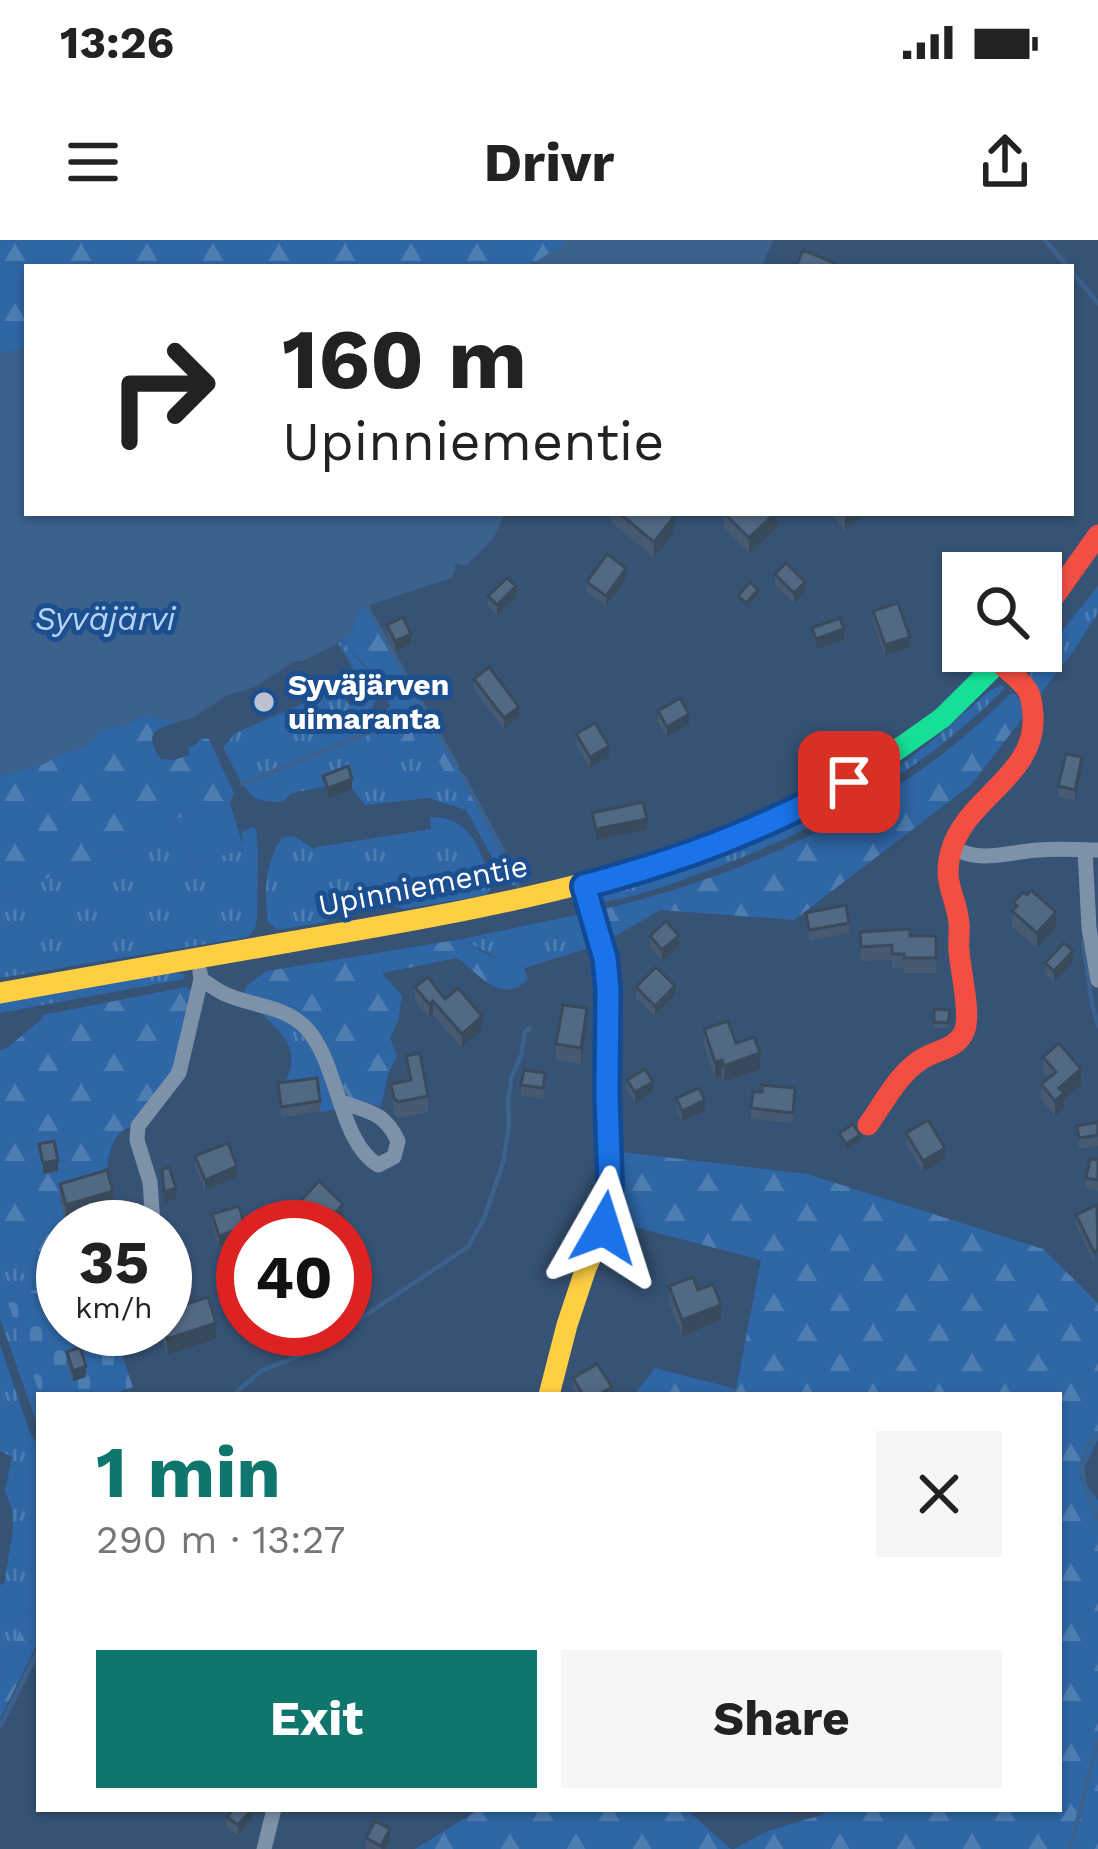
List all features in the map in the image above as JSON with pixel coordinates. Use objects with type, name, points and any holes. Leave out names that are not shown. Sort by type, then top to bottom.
[{"type":"main road","points":[[1062,586],[1098,535]]},
{"type":"main road","name":"Upinniementie","points":[[0,993],[200,968],[584,886],[693,855],[787,816],[893,754],[989,672]]},
{"type":"main road","points":[[868,1125],[904,1072],[953,1045],[964,1033],[959,921],[947,871],[962,825],[1022,762],[1034,731],[1032,701],[1016,672]]},
{"type":"main road","points":[[550,1392],[574,1306],[604,1228],[610,1185],[607,974],[584,886]]},
{"type":"street","points":[[952,847],[980,857],[1092,850],[1089,928],[1098,980]]},
{"type":"street","points":[[200,968],[226,995],[270,1007],[304,1026],[341,1102]]},
{"type":"street","points":[[151,1200],[138,1126],[179,1073],[200,968]]},
{"type":"street","points":[[263,1849],[273,1812]]},
{"type":"green space","points":[[0,240],[566,240],[532,264],[24,264],[24,348],[0,354]]},
{"type":"green space","points":[[1098,586],[1098,613],[1062,666],[1062,631]]},
{"type":"green space","points":[[367,607],[463,776],[518,886],[502,875],[421,729],[412,732],[416,746],[407,760],[387,763],[370,733],[373,719],[390,707],[387,697],[342,641],[351,634],[361,608]]},
{"type":"green space","points":[[342,641],[380,684],[373,689],[376,698],[368,718],[373,719],[370,733],[387,763],[412,732],[421,728],[466,810],[428,798],[365,805],[347,777],[292,793],[282,802],[255,798],[242,784],[223,748],[235,733],[342,687],[348,704],[364,707],[368,688],[351,682],[351,666],[338,643]]},
{"type":"green space","points":[[1031,672],[1057,672],[1039,696],[1029,682]]},
{"type":"green space","points":[[1002,685],[1005,688],[937,748],[822,821],[672,883],[622,898],[596,900],[600,893],[758,841],[833,805],[904,762]]},
{"type":"green space","points":[[1010,694],[1016,694],[1024,716],[972,784],[794,920],[660,910],[607,941],[600,910],[712,877],[820,830],[921,770]]},
{"type":"green space","points":[[144,716],[179,722],[163,727],[152,738],[161,759],[189,755],[189,746],[209,739],[234,793],[230,803],[176,819],[161,838],[0,895],[0,776],[83,748],[104,729]]},
{"type":"green space","points":[[230,803],[244,849],[190,865],[176,819]]},
{"type":"green space","points":[[430,817],[455,822],[471,836],[491,878],[486,895],[404,909],[372,905],[338,911],[325,922],[283,929],[268,922],[267,878],[282,838],[295,836],[312,848],[431,829]]},
{"type":"green space","points":[[176,819],[190,865],[243,849],[242,832],[256,830],[257,917],[248,937],[0,978],[0,895],[160,838]]},
{"type":"green space","points":[[581,914],[591,932],[589,948],[525,968],[462,939]]},
{"type":"green space","points":[[462,939],[524,968],[528,979],[519,987],[501,989],[457,958],[382,973],[402,996],[390,1038],[397,1056],[381,1107],[348,1097],[311,1026],[243,994],[267,971]]},
{"type":"green space","points":[[174,972],[185,975],[184,979],[0,1013],[0,1003]]},
{"type":"green space","points":[[186,987],[192,991],[181,1061],[137,1125],[115,1140],[107,1186],[91,1200],[36,1200],[36,1283],[0,1250],[0,1050],[42,1015]]},
{"type":"green space","points":[[265,1012],[293,1026],[311,1048],[336,1105],[334,1110],[320,1112],[316,1089],[278,1094],[290,1071],[290,1052]]},
{"type":"green space","points":[[614,1151],[807,1174],[1043,1249],[1098,1303],[1098,1440],[1079,1477],[1098,1500],[1098,1849],[734,1849],[768,1831],[824,1812],[1062,1812],[1062,1392],[636,1392],[655,1368],[736,1389],[761,1260],[627,1225],[615,1211]]},
{"type":"green space","points":[[0,1250],[36,1283],[36,1290],[7,1300],[39,1392],[36,1421],[0,1318]]},
{"type":"green space","points":[[36,1290],[36,1356],[122,1356],[133,1387],[118,1392],[39,1392],[7,1300]]},
{"type":"green space","points":[[0,1345],[36,1443],[36,1596],[0,1677],[0,1585],[4,1584],[13,1530],[5,1491],[12,1457],[0,1451]]},
{"type":"green space","points":[[34,1597],[36,1646],[0,1719],[0,1677]]},
{"type":"green space","points":[[475,1812],[689,1812],[731,1849],[415,1849]]},
{"type":"water","points":[[566,240],[773,240],[763,264],[532,264]]},
{"type":"water","name":"Syväjärvi","points":[[24,348],[24,516],[504,516],[490,542],[467,566],[456,564],[452,578],[361,608],[351,634],[342,641],[295,661],[255,687],[228,695],[179,722],[144,716],[104,729],[83,748],[0,776],[0,354]]},
{"type":"building","points":[[803,250],[837,264],[797,264]]},
{"type":"building","points":[[623,516],[674,517],[654,542]]},
{"type":"building","points":[[727,516],[772,516],[749,538]]},
{"type":"building","points":[[607,554],[626,568],[606,596],[587,582]]},
{"type":"building","points":[[786,563],[805,582],[794,593],[775,574]]},
{"type":"building","points":[[507,578],[516,586],[497,605],[488,596]]},
{"type":"building","points":[[750,582],[758,590],[746,603],[738,596]]},
{"type":"building","points":[[898,603],[910,637],[885,645],[873,611]]},
{"type":"building","points":[[403,617],[411,634],[395,641],[387,625]]},
{"type":"building","points":[[840,618],[844,629],[816,639],[812,628]]},
{"type":"building","points":[[489,667],[519,707],[504,718],[474,679]]},
{"type":"building","points":[[680,698],[689,714],[667,727],[658,711]]},
{"type":"building","points":[[595,723],[609,746],[590,757],[576,734]]},
{"type":"building","points":[[1066,754],[1082,757],[1075,790],[1058,786]]},
{"type":"building","points":[[348,766],[352,779],[328,788],[323,776]]},
{"type":"building","points":[[643,802],[647,819],[596,829],[592,813]]},
{"type":"building","points":[[1031,890],[1056,912],[1037,933],[1012,911],[1017,906],[1013,903]]},
{"type":"building","points":[[846,905],[849,923],[809,930],[806,913]]},
{"type":"building","points":[[666,921],[679,936],[662,950],[650,936]]},
{"type":"building","points":[[910,929],[910,936],[936,936],[936,958],[904,958],[904,954],[892,954],[892,945],[861,947],[860,932]]},
{"type":"building","points":[[1064,943],[1073,951],[1054,971],[1045,963]]},
{"type":"building","points":[[656,967],[675,986],[655,1006],[636,987]]},
{"type":"building","points":[[428,977],[445,999],[458,988],[482,1016],[462,1034],[415,987]]},
{"type":"building","points":[[563,1005],[587,1008],[581,1048],[556,1044]]},
{"type":"building","points":[[934,1009],[950,1010],[948,1023],[934,1022]]},
{"type":"building","points":[[728,1021],[736,1043],[754,1037],[760,1053],[724,1066],[722,1060],[715,1062],[704,1029]]},
{"type":"building","points":[[1059,1043],[1081,1069],[1059,1088],[1064,1093],[1055,1101],[1041,1084],[1056,1072],[1043,1057]]},
{"type":"building","points":[[420,1053],[428,1096],[398,1102],[391,1084],[411,1080],[406,1056]]},
{"type":"building","points":[[645,1069],[653,1082],[635,1092],[627,1080]]},
{"type":"building","points":[[524,1070],[545,1073],[543,1088],[521,1085]]},
{"type":"building","points":[[317,1078],[320,1101],[281,1107],[278,1083]]},
{"type":"building","points":[[762,1085],[795,1088],[793,1113],[751,1108],[753,1092],[762,1092]]},
{"type":"building","points":[[699,1088],[705,1100],[682,1111],[676,1098]]},
{"type":"building","points":[[928,1120],[945,1148],[923,1161],[906,1133]]},
{"type":"building","points":[[1098,1122],[1098,1135],[1079,1138],[1077,1126]]},
{"type":"building","points":[[853,1124],[860,1135],[846,1144],[839,1133]]},
{"type":"building","points":[[54,1141],[58,1160],[43,1163],[39,1144]]},
{"type":"building","points":[[228,1143],[237,1166],[205,1180],[195,1156]]},
{"type":"building","points":[[1090,1159],[1098,1160],[1098,1180],[1086,1178]]},
{"type":"building","points":[[169,1167],[176,1188],[164,1192],[162,1170]]},
{"type":"building","points":[[107,1170],[113,1191],[65,1200],[60,1184]]},
{"type":"building","points":[[319,1181],[339,1200],[301,1200]]},
{"type":"building","points":[[1097,1205],[1098,1250],[1094,1252],[1076,1215]]},
{"type":"building","points":[[693,1277],[698,1290],[713,1284],[721,1305],[682,1320],[669,1286]]},
{"type":"building","points":[[208,1297],[216,1323],[192,1331],[192,1302]]},
{"type":"building","points":[[68,1356],[83,1356],[86,1366],[73,1371]]},
{"type":"building","points":[[597,1364],[612,1387],[581,1392],[573,1378]]},
{"type":"building","points":[[231,1812],[249,1812],[238,1825],[227,1817]]},
{"type":"building","points":[[375,1821],[390,1829],[381,1846],[366,1838]]},
{"type":"waterway","points":[[1045,240],[1065,264]]},
{"type":"waterway","points":[[1074,275],[1098,303]]},
{"type":"waterway","points":[[367,607],[457,766]]},
{"type":"waterway","points":[[242,784],[425,710]]},
{"type":"waterway","points":[[463,776],[518,886]]},
{"type":"waterway","points":[[1083,942],[1098,1026]]},
{"type":"waterway","points":[[372,1311],[468,1247],[484,1218],[503,1163],[512,1075],[530,1028]]},
{"type":"waterway","points":[[236,1392],[261,1371],[299,1356]]},
{"type":"waterway","points":[[1098,1435],[1089,1444],[1083,1465],[1085,1486],[1098,1519]]},
{"type":"waterway","points":[[0,1727],[36,1655]]},
{"type":"waterway","points":[[1070,1849],[1098,1740]]},
{"type":"traffic: fast","points":[[840,787],[942,718],[989,672]]},
{"type":"traffic: slow","points":[[0,993],[523,898],[716,842],[840,787]]},
{"type":"traffic: slow","points":[[550,1392],[567,1325],[604,1228],[610,1185],[608,990],[605,958],[584,886]]},
{"type":"traffic: jam","points":[[1062,586],[1098,535]]},
{"type":"traffic: jam","points":[[868,1125],[911,1067],[956,1043],[964,1032],[967,1015],[959,923],[948,872],[959,832],[1013,771],[1031,736],[1029,694],[1010,672]]},
{"type":"place","name":"Syväjärven uimaranta","points":[[264,702]]},
{"type":"route","points":[[604,1228],[610,1185],[608,990],[605,958],[584,886],[693,855],[787,816],[849,782]]}]
